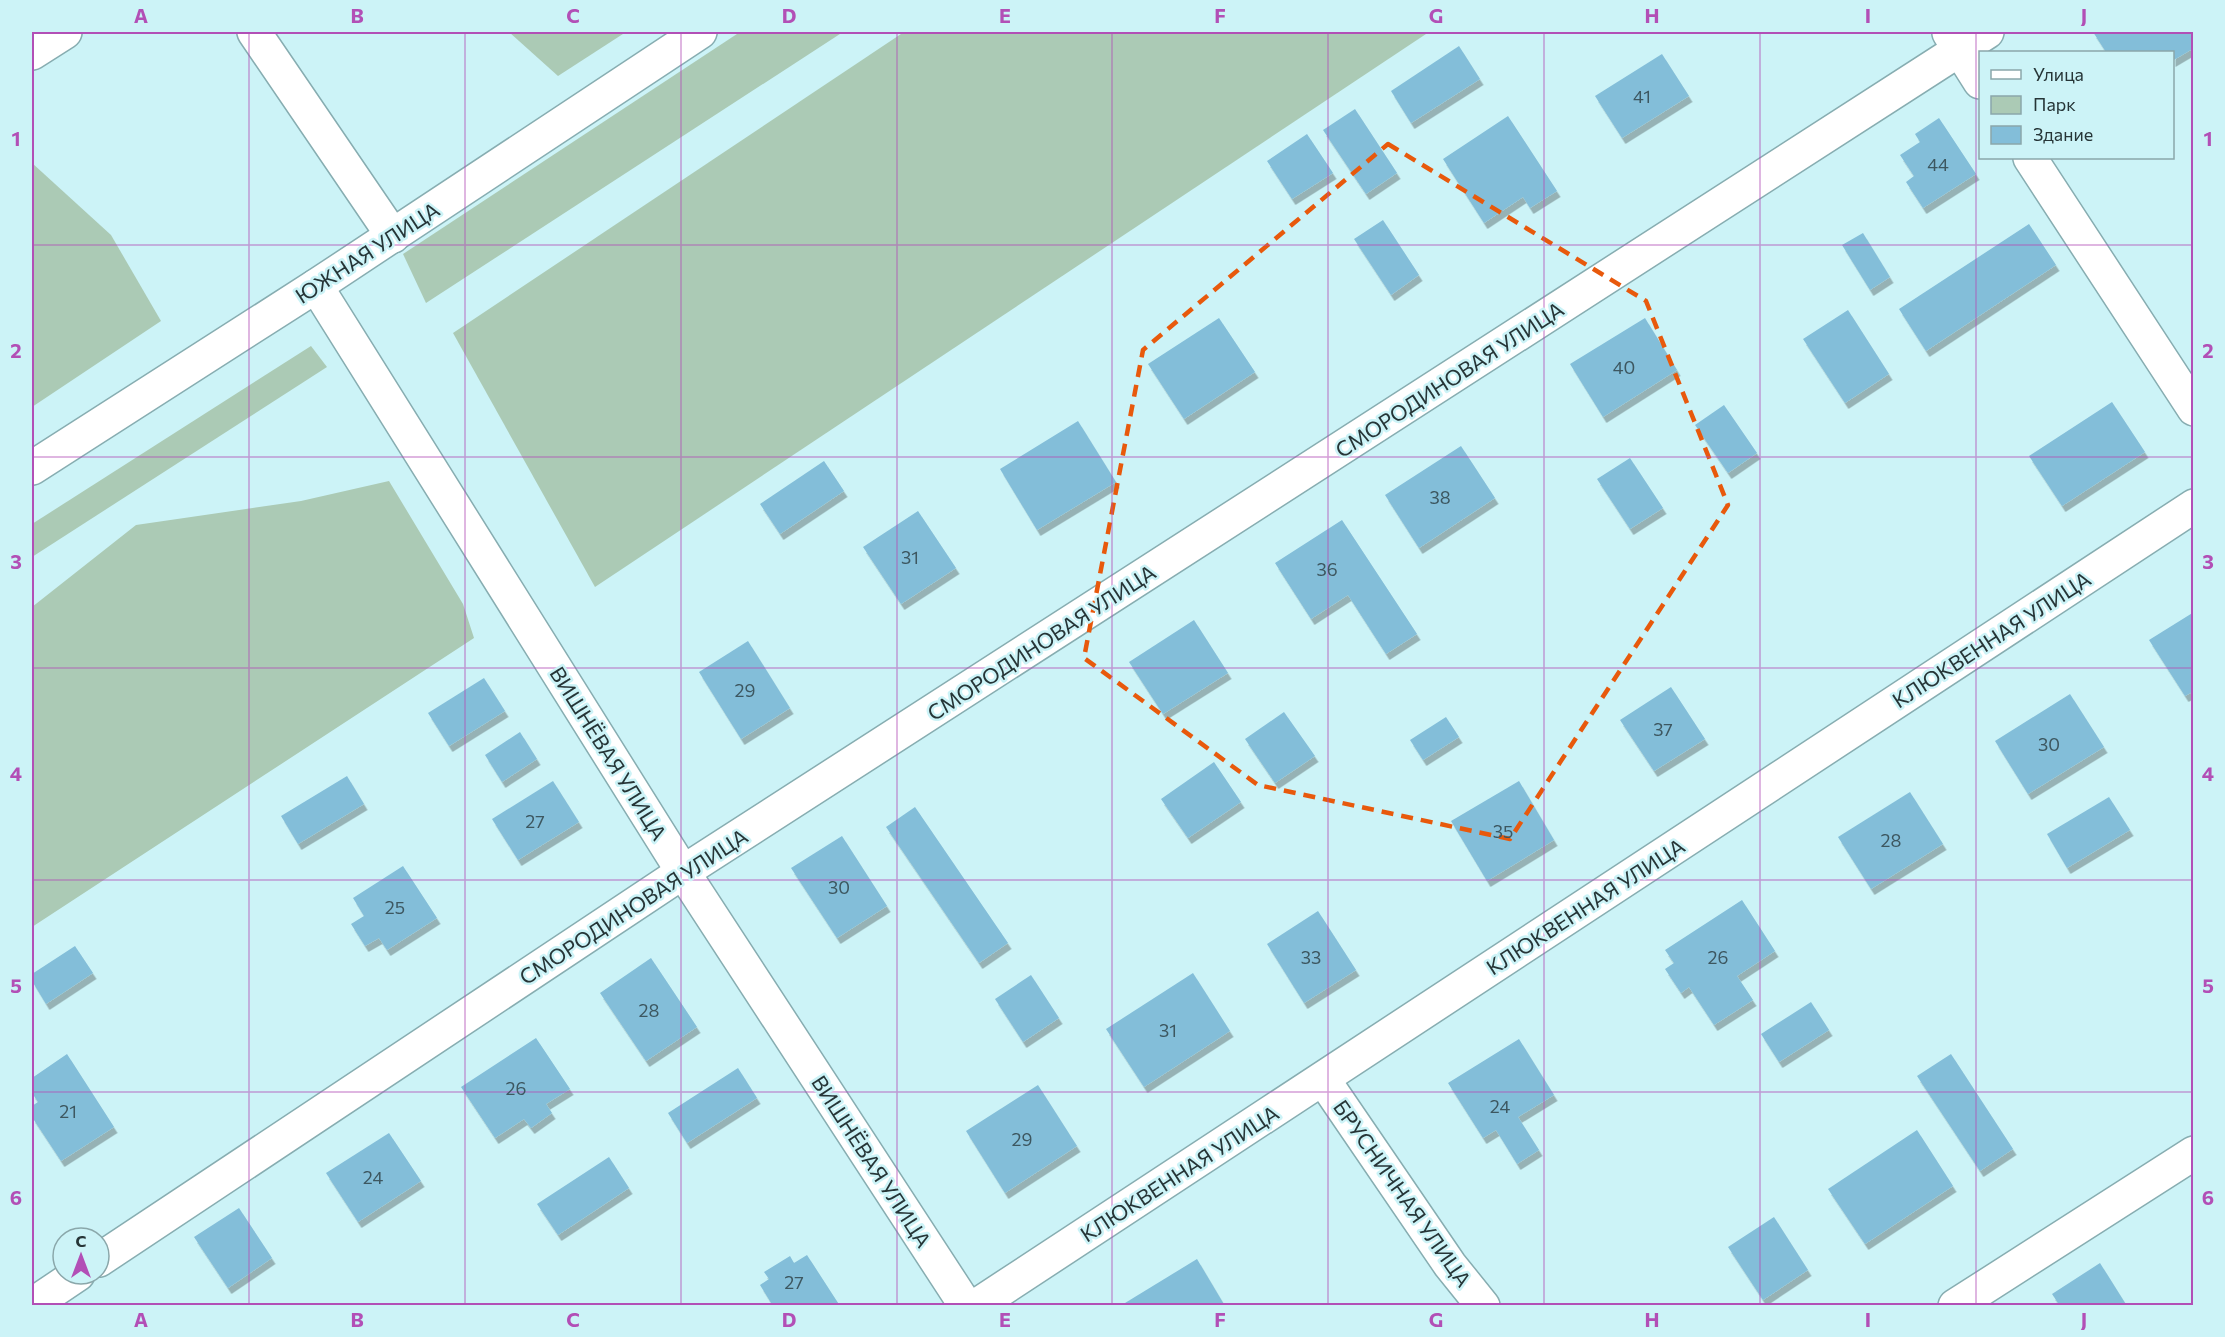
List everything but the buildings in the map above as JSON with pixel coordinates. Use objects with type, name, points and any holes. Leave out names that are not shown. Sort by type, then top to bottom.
[{"type":"street","points":[[32,53],[65,32]]},
{"type":"street","points":[[254,32],[393,236]]},
{"type":"street","name":"ЮЖНАЯ УЛИЦА","points":[[32,468],[393,236],[700,32]]},
{"type":"street","name":"СМОРОДИНОВАЯ УЛИЦА","points":[[111,1252],[683,872],[1954,41],[1987,32]]},
{"type":"street","points":[[1954,41],[1979,80]]},
{"type":"street","points":[[2031,159],[2193,409]]},
{"type":"street","name":"ВИШНЁВАЯ УЛИЦА","points":[[316,286],[683,872],[966,1305]]},
{"type":"street","name":"КЛЮКВЕННАЯ УЛИЦА","points":[[976,1305],[2193,506]]},
{"type":"street","name":"БРУСНИЧНАЯ УЛИЦА","points":[[1323,1078],[1450,1265],[1484,1305]]},
{"type":"street","points":[[1955,1305],[2193,1153]]},
{"type":"street","points":[[32,1305],[60,1286]]},
{"type":"highlighted area","points":[[1388,144],[1646,301],[1728,505],[1510,839],[1258,785],[1084,658],[1143,350]]},
{"type":"green space","points":[[509,32],[626,32],[558,76]]},
{"type":"green space","points":[[740,32],[843,32],[426,303],[403,254]]},
{"type":"green space","points":[[904,32],[1429,32],[595,587],[453,333]]},
{"type":"green space","points":[[32,163],[111,235],[161,321],[32,407]]},
{"type":"green space","points":[[311,346],[327,367],[32,557],[32,524]]},
{"type":"green space","points":[[389,481],[463,604],[474,638],[32,927],[32,607],[136,525],[301,501]]}]
